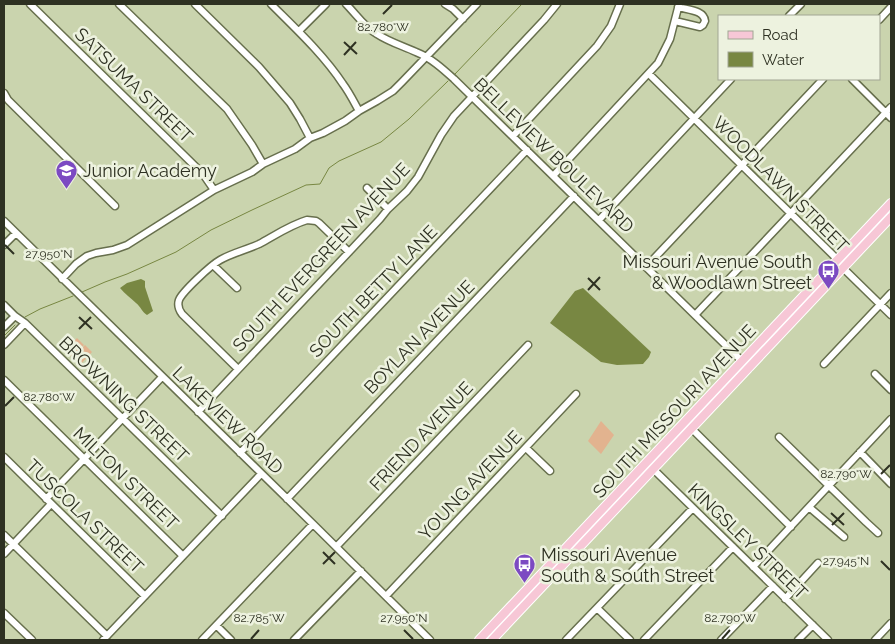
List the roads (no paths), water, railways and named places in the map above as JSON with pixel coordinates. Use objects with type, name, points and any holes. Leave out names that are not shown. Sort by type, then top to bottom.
[{"type":"main road","name":"SOUTH MISSOURI AVENUE","points":[[479,640],[891,203]]},
{"type":"main road","name":"SOUTH MISSOURI AVENUE","points":[[492,640],[891,217]]},
{"type":"street","name":"SATSUMA STREET","points":[[30,4],[203,174],[214,190]]},
{"type":"street","points":[[119,4],[226,110],[252,145],[263,164]]},
{"type":"street","points":[[195,4],[265,74],[290,103],[310,138]]},
{"type":"street","points":[[271,4],[299,31],[332,69],[344,84],[359,111]]},
{"type":"street","points":[[299,31],[326,4]]},
{"type":"street","name":"BELLEVIEW BOULEVARD","points":[[346,4],[374,33],[388,41],[417,52],[441,67],[749,368]]},
{"type":"street","points":[[445,4],[463,19]]},
{"type":"street","points":[[62,279],[76,264],[87,256],[113,250],[127,244],[204,198],[214,190],[295,149],[310,138],[345,121],[377,101],[392,91],[427,58],[477,4]]},
{"type":"street","name":"SOUTH EVERGREEN AVENUE","points":[[198,412],[388,209],[408,191],[418,177],[440,135],[454,116],[557,4]]},
{"type":"street","points":[[512,136],[597,46],[611,26],[620,4]]},
{"type":"street","points":[[790,15],[801,4]]},
{"type":"street","points":[[553,176],[658,63],[670,39],[674,21],[678,5],[701,13],[706,21],[703,25],[697,26],[674,21]]},
{"type":"street","points":[[880,19],[891,7]]},
{"type":"street","name":"WOODLAWN STREET","points":[[648,74],[838,260],[843,268],[891,315]]},
{"type":"street","points":[[598,220],[730,80]]},
{"type":"street","points":[[646,267],[822,80]]},
{"type":"street","points":[[695,315],[790,214],[890,113],[853,80]]},
{"type":"street","points":[[4,93],[8,100],[115,206]]},
{"type":"street","name":"SOUTH BETTY LANE","points":[[240,453],[527,150]]},
{"type":"street","points":[[367,188],[388,209]]},
{"type":"street","name":"BOYLAN AVENUE","points":[[287,499],[574,196]]},
{"type":"street","points":[[238,369],[179,310],[179,300],[182,295],[213,265],[222,259],[249,249],[307,220],[319,223],[349,252]]},
{"type":"street","name":"LAKEVIEW ROAD","points":[[4,221],[430,640]]},
{"type":"street","points":[[4,246],[16,233]]},
{"type":"street","points":[[213,265],[237,288]]},
{"type":"street","points":[[824,364],[891,293]]},
{"type":"street","name":"BROWNING STREET","points":[[4,305],[25,323],[222,516]]},
{"type":"street","points":[[4,327],[15,316]]},
{"type":"street","points":[[4,345],[25,323]]},
{"type":"street","name":"FRIEND AVENUE","points":[[336,547],[528,345]]},
{"type":"street","points":[[875,374],[891,390]]},
{"type":"street","points":[[46,499],[162,377]]},
{"type":"street","name":"MILTON STREET","points":[[4,380],[183,556]]},
{"type":"street","name":"YOUNG AVENUE","points":[[386,596],[576,394]]},
{"type":"street","points":[[753,567],[891,419]]},
{"type":"street","points":[[685,422],[790,527]]},
{"type":"street","points":[[886,426],[891,431]]},
{"type":"street","points":[[779,438],[878,533]]},
{"type":"street","points":[[526,448],[550,471]]},
{"type":"street","points":[[860,452],[891,484]]},
{"type":"street","name":"TUSCOLA STREET","points":[[4,457],[145,596]]},
{"type":"street","name":"KINGSLEY STREET","points":[[647,463],[828,640]]},
{"type":"street","points":[[4,535],[105,638],[261,474]]},
{"type":"street","points":[[4,554],[51,504]]},
{"type":"street","points":[[809,506],[844,538]]},
{"type":"street","points":[[566,640],[693,508]]},
{"type":"street","points":[[202,640],[313,524]]},
{"type":"street","points":[[644,640],[733,547]]},
{"type":"street","points":[[786,599],[818,564]]},
{"type":"street","points":[[294,640],[361,571]]},
{"type":"street","points":[[721,640],[773,586]]},
{"type":"street","points":[[597,608],[630,640]]},
{"type":"street","points":[[4,613],[32,640]]},
{"type":"street","points":[[875,640],[891,623]]},
{"type":"street","points":[[798,640],[813,625]]},
{"type":"street","points":[[216,626],[231,640]]},
{"type":"water","points":[[141,279],[145,281],[145,287],[153,311],[147,315],[120,288],[127,283]]},
{"type":"water","points":[[583,288],[651,352],[643,364],[617,365],[601,362],[550,323],[575,291]]},
{"type":"waterway","points":[[455,74],[522,4]]},
{"type":"waterway","points":[[82,292],[176,252],[211,230],[306,185],[320,184],[329,168],[339,161],[381,142],[409,119],[448,81]]},
{"type":"waterway","points":[[25,317],[73,296]]},
{"type":"waterway","points":[[4,336],[15,325]]},
{"type":"place","name":"Junior Academy","points":[[67,189]]},
{"type":"place","name":"Missouri Avenue South & Woodlawn Street","points":[[828,290]]},
{"type":"place","name":"Missouri Avenue South & South Street","points":[[525,583]]}]
